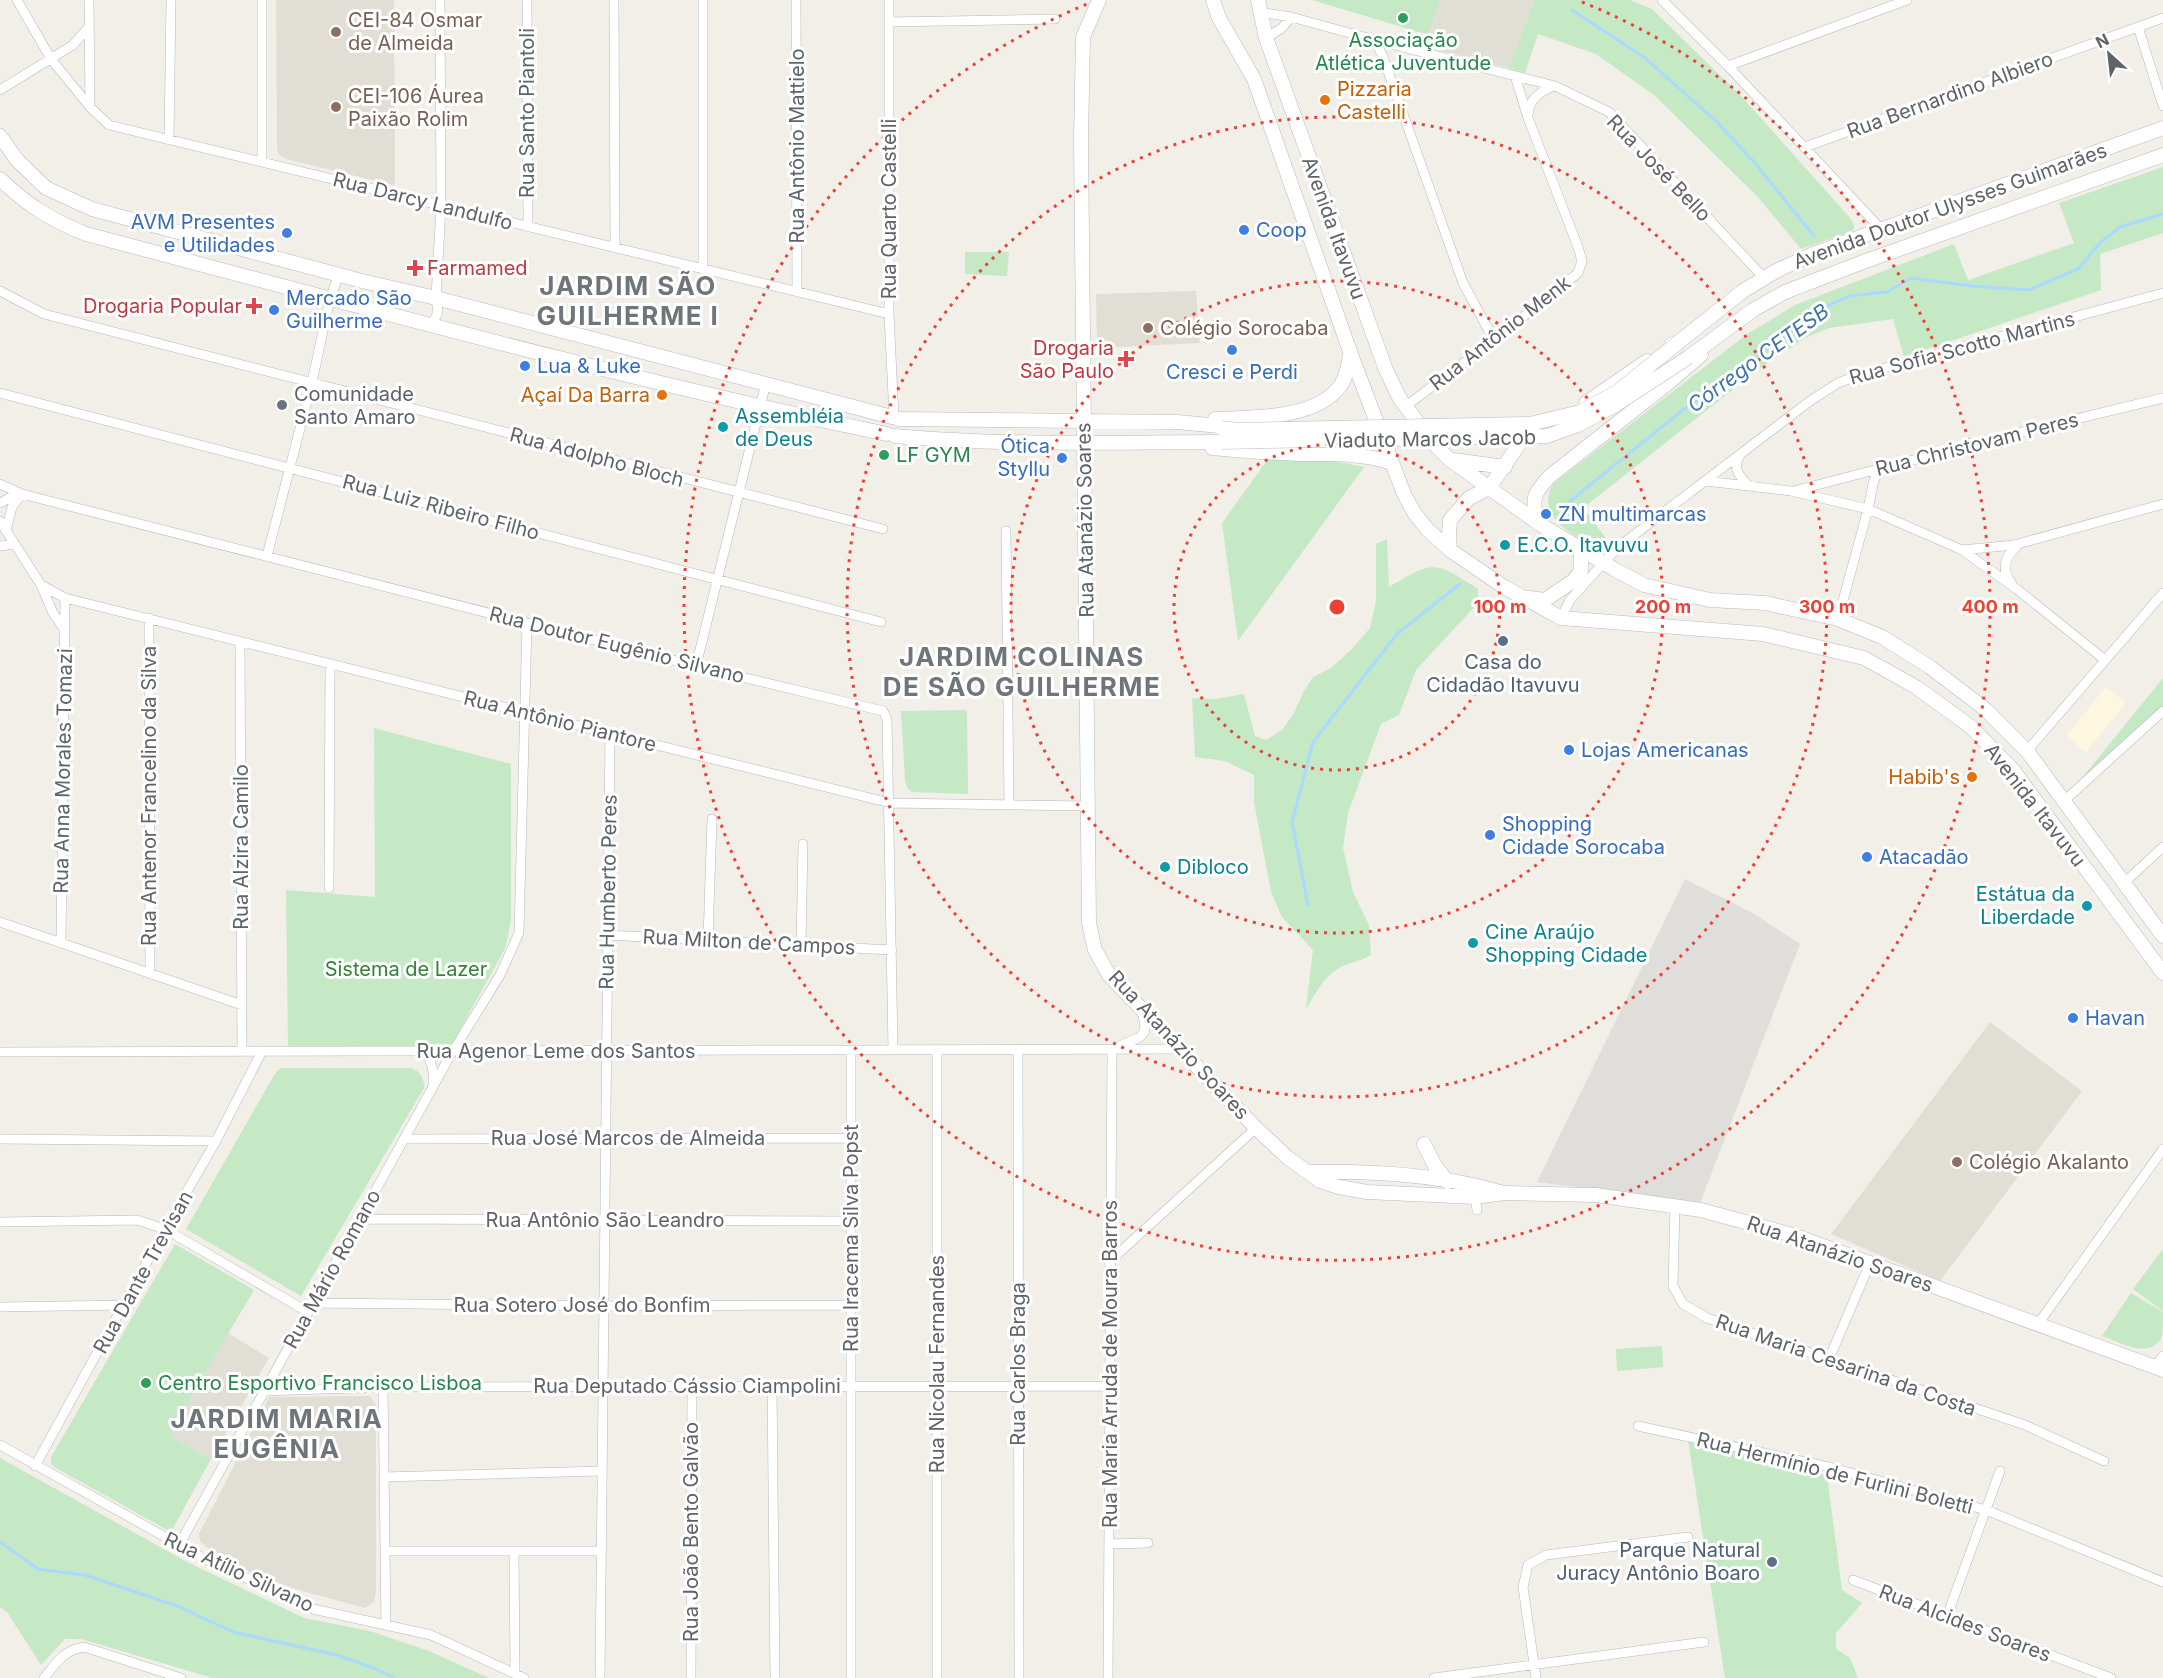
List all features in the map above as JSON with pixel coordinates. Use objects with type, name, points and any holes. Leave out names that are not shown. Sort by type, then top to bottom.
[{"type":"main road","name":"Rua Atanázio Soares","points":[[1099,0],[1083,37],[1080,231],[1089,923],[1095,950],[1109,975],[1203,1074],[1288,1158],[1320,1181],[1367,1192],[1476,1204],[1505,1193]]},
{"type":"main road","name":"Avenida Itavuvu","points":[[1213,0],[1220,18],[1254,79],[1350,352],[1404,495],[1428,530],[1450,550],[1504,587],[1561,618],[1763,634],[1864,658],[1916,687],[1971,726],[2018,777],[2163,973]]},
{"type":"main road","name":"Avenida Itavuvu","points":[[1258,6],[1266,38],[1386,370],[1406,405],[1434,444],[1449,459],[1538,523],[1644,585],[1710,600],[1765,603],[1838,619],[1882,637],[1930,667],[1985,709],[2027,751],[2163,936]]},
{"type":"main road","name":"Avenida Doutor Ulysses Guimarães","points":[[1489,488],[1524,437],[1533,428],[1588,402],[1656,354],[1680,341],[1743,291],[1764,278],[1813,254],[2163,128]]},
{"type":"main road","points":[[0,136],[17,160],[46,188],[92,209],[895,418]]},
{"type":"main road","name":"Avenida Doutor Ulysses Guimarães","points":[[1689,357],[1753,310],[1785,292],[2163,155]]},
{"type":"main road","points":[[0,179],[20,198],[58,223],[86,234],[760,408],[891,435],[936,439],[1083,443],[1192,442],[1205,448],[1347,455],[1392,463]]},
{"type":"main road","name":"Avenida Doutor Ulysses Guimarães","points":[[1538,523],[1533,505],[1539,488],[1550,476],[1668,384],[1753,310]]},
{"type":"main road","name":"Viaduto Marcos Jacob","points":[[1221,428],[1239,430],[1530,424],[1580,412],[1617,392],[1680,341]]},
{"type":"main road","points":[[891,435],[884,430],[883,424],[886,419],[895,418],[1177,422],[1284,415],[1310,407],[1329,397],[1341,385],[1348,370],[1350,352]]},
{"type":"main road","name":"Viaduto Marcos Jacob","points":[[1192,442],[1547,436],[1578,425],[1617,404],[1689,357]]},
{"type":"main road","points":[[1177,422],[1221,428],[1376,422]]},
{"type":"main road","name":"Avenida Itavuvu","points":[[1376,422],[1397,425],[1418,433],[1434,444]]},
{"type":"main road","points":[[1449,459],[1505,467]]},
{"type":"main road","points":[[1450,550],[1450,520],[1469,498],[1489,488]]},
{"type":"main road","points":[[1469,498],[1484,496],[1511,504]]},
{"type":"main road","points":[[1521,596],[1545,600],[1573,581],[1581,571],[1581,548]]},
{"type":"main road","points":[[2018,777],[2019,764],[2027,751]]},
{"type":"main road","points":[[2092,878],[2109,887],[2124,883]]},
{"type":"main road","points":[[1424,1144],[1435,1166],[1448,1182]]},
{"type":"main road","name":"Rua Atanázio Soares","points":[[1308,1172],[1413,1177],[1480,1186],[1505,1193],[1596,1195],[1701,1210],[1760,1225],[2038,1324],[2160,1364]]},
{"type":"main road","points":[[1386,1193],[1404,1188],[1413,1177]]},
{"type":"street","name":"Rua Darcy Landulfo","points":[[17,0],[51,59],[90,107],[109,125],[889,314]]},
{"type":"street","points":[[89,0],[90,107]]},
{"type":"street","points":[[169,140],[171,0]]},
{"type":"street","points":[[262,0],[262,162]]},
{"type":"street","points":[[432,325],[438,312],[436,298],[441,206],[440,0]]},
{"type":"street","name":"Rua Santo Piantoli","points":[[526,0],[528,226]]},
{"type":"street","points":[[614,0],[615,248]]},
{"type":"street","points":[[703,0],[703,269]]},
{"type":"street","name":"Rua Antônio Mattielo","points":[[796,0],[797,292]]},
{"type":"street","name":"Rua Quarto Castelli","points":[[889,0],[889,314],[895,418]]},
{"type":"street","points":[[1662,0],[1728,66],[1881,229]]},
{"type":"street","points":[[1728,66],[1907,0]]},
{"type":"street","name":"Rua José Bello","points":[[1258,6],[1375,40],[1555,86],[1608,112],[1764,278]]},
{"type":"street","points":[[1266,38],[1282,28],[1291,16]]},
{"type":"street","name":"Rua Bernardino Albiero","points":[[1805,147],[2163,18]]},
{"type":"street","points":[[889,22],[1055,19]]},
{"type":"street","points":[[0,90],[73,45],[89,27]]},
{"type":"street","points":[[2138,27],[2163,106]]},
{"type":"street","points":[[1375,40],[1383,57],[1462,283],[1494,340]]},
{"type":"street","name":"Rua Antônio Menk","points":[[1406,405],[1494,340],[1578,273],[1582,261],[1528,118],[1515,76]]},
{"type":"street","points":[[1528,118],[1528,110],[1541,90],[1555,86]]},
{"type":"street","points":[[267,556],[312,382],[330,298],[339,274]]},
{"type":"street","name":"Rua Adolpho Bloch","points":[[0,291],[45,314],[883,530]]},
{"type":"street","name":"Rua Sofia Scotto Martins","points":[[1604,562],[1617,548],[1810,401],[1846,380],[2163,293]]},
{"type":"street","points":[[696,666],[766,383]]},
{"type":"street","name":"Rua Luiz Ribeiro Filho","points":[[0,393],[881,622]]},
{"type":"street","name":"Rua Christovam Peres","points":[[1791,491],[2163,398]]},
{"type":"street","points":[[1740,455],[1736,461],[1736,470],[1749,486]]},
{"type":"street","points":[[1838,619],[1874,480],[1880,469]]},
{"type":"street","points":[[1706,481],[1791,491],[1868,509],[1962,550],[2018,590],[2105,660]]},
{"type":"street","name":"Rua Doutor Eugênio Silvano","points":[[0,484],[22,494],[696,666],[884,711],[887,719],[890,803],[893,1050]]},
{"type":"street","points":[[0,502],[22,494]]},
{"type":"street","points":[[6,531],[12,507],[22,494]]},
{"type":"street","points":[[1962,550],[2020,543],[2163,504]]},
{"type":"street","name":"Rua Antônio Piantore","points":[[0,521],[41,585],[64,629]]},
{"type":"street","points":[[1006,531],[1009,804]]},
{"type":"street","points":[[2018,590],[2007,578],[2004,568],[2008,553],[2020,543]]},
{"type":"street","points":[[0,546],[15,544]]},
{"type":"street","points":[[1561,618],[1569,600],[1604,562]]},
{"type":"street","name":"Rua Antônio Piantore","points":[[41,585],[65,598],[890,803],[1088,806]]},
{"type":"street","points":[[2027,751],[2163,592]]},
{"type":"street","name":"Rua Anna Morales Tomazi","points":[[61,943],[65,598]]},
{"type":"street","name":"Rua Antenor Francelino da Silva","points":[[149,618],[150,974]]},
{"type":"street","name":"Rua Mário Romano","points":[[179,1545],[453,1051],[500,975],[519,933],[527,623]]},
{"type":"street","name":"Rua Alzira Camilo","points":[[238,1052],[242,1005],[240,642]]},
{"type":"street","points":[[329,888],[330,664]]},
{"type":"street","points":[[2064,801],[2163,711]]},
{"type":"street","name":"Rua Humberto Peres","points":[[600,1678],[610,733]]},
{"type":"street","points":[[708,940],[711,819]]},
{"type":"street","points":[[801,945],[802,844]]},
{"type":"street","points":[[2124,883],[2163,847]]},
{"type":"street","points":[[0,922],[242,1005]]},
{"type":"street","name":"Rua Milton de Campos","points":[[607,934],[892,950]]},
{"type":"street","name":"Rua Agenor Leme dos Santos","points":[[1112,1050],[1140,1037],[1145,1031],[1143,1012]]},
{"type":"street","name":"Rua Agenor Leme dos Santos","points":[[0,1052],[1181,1049]]},
{"type":"street","name":"Rua Iracema Silva Popst","points":[[851,1050],[851,1678]]},
{"type":"street","name":"Rua Nicolau Fernandes","points":[[937,1050],[937,1678]]},
{"type":"street","name":"Rua Carlos Braga","points":[[1018,1050],[1019,1678]]},
{"type":"street","name":"Rua Maria Arruda de Moura Barros","points":[[1108,1678],[1112,1050]]},
{"type":"street","points":[[423,1051],[430,1058],[433,1067],[433,1088]]},
{"type":"street","points":[[238,1052],[246,1059],[249,1077]]},
{"type":"street","name":"Rua Dante Trevisan","points":[[35,1466],[165,1229],[216,1142],[262,1052]]},
{"type":"street","points":[[1109,1262],[1256,1128]]},
{"type":"street","name":"Rua José Marcos de Almeida","points":[[405,1139],[851,1138]]},
{"type":"street","points":[[0,1139],[216,1142]]},
{"type":"street","points":[[2038,1324],[2163,1149]]},
{"type":"street","name":"Rua Maria Cesarina da Costa","points":[[1675,1206],[1673,1286],[1683,1304],[1707,1318],[2025,1425],[2104,1461]]},
{"type":"street","name":"Rua Antônio São Leandro","points":[[360,1219],[851,1221]]},
{"type":"street","points":[[0,1222],[137,1220],[165,1229],[308,1312]]},
{"type":"street","points":[[1829,1359],[1870,1263]]},
{"type":"street","name":"Rua Sotero José do Bonfim","points":[[313,1303],[604,1306],[851,1305]]},
{"type":"street","points":[[0,1307],[124,1305]]},
{"type":"street","name":"Rua João Bento Galvão","points":[[691,1678],[692,1386]]},
{"type":"street","points":[[772,1386],[775,1678]]},
{"type":"street","name":"Rua Deputado Cássio Ciampolini","points":[[264,1391],[383,1387],[1110,1386]]},
{"type":"street","points":[[383,1387],[386,1625]]},
{"type":"street","name":"Rua Hermínio de Furlini Boletti","points":[[1638,1426],[1829,1467],[1986,1510],[2163,1582]]},
{"type":"street","name":"Rua Atílio Silvano","points":[[0,1445],[179,1545],[313,1609],[431,1635],[519,1676]]},
{"type":"street","points":[[384,1477],[602,1471]]},
{"type":"street","points":[[1947,1616],[2000,1471]]},
{"type":"street","points":[[1536,1678],[1523,1587],[1528,1565],[1546,1555],[1688,1537]]},
{"type":"street","points":[[1109,1544],[1148,1543]]},
{"type":"street","points":[[385,1551],[602,1551]]},
{"type":"street","points":[[514,1551],[519,1676]]},
{"type":"street","name":"Rua Alcides Soares","points":[[1853,1580],[2111,1678]]},
{"type":"street","points":[[1434,1678],[1704,1642]]},
{"type":"street","points":[[44,1678],[62,1655],[72,1649],[84,1647],[157,1675],[181,1678]]},
{"type":"shaded area","name":"CEI-106 Áurea Paixão Rolim","points":[[276,0],[394,0],[395,183],[393,185],[286,159],[279,155],[277,149]]},
{"type":"shaded area","points":[[1440,0],[1534,0],[1509,68],[1426,47]]},
{"type":"shaded area","name":"Colégio Sorocaba","points":[[1196,291],[1200,343],[1097,348],[1096,294]]},
{"type":"shaded area","points":[[2106,687],[2126,703],[2086,752],[2066,736]]},
{"type":"shaded area","points":[[1685,879],[1751,912],[1800,944],[1700,1203],[1537,1182]]},
{"type":"shaded area","name":"Colégio Akalanto","points":[[1990,1022],[2082,1091],[1940,1281],[1831,1234]]},
{"type":"shaded area","points":[[228,1333],[269,1358],[211,1459],[173,1438],[170,1432]]},
{"type":"shaded area","points":[[370,1396],[376,1405],[376,1591],[374,1602],[365,1608],[295,1589],[255,1575],[221,1558],[200,1542],[199,1534],[269,1397]]},
{"type":"green space","name":"Associação Atlética Juventude","points":[[1312,0],[1440,0],[1429,35]]},
{"type":"green space","points":[[1534,0],[1630,0],[1652,9],[1742,97],[1851,219],[1854,226],[1853,231],[1801,249],[1757,196],[1654,95],[1596,54],[1538,34],[1525,73],[1509,68]]},
{"type":"green space","points":[[2163,167],[2163,233],[2100,254],[2101,290],[1904,357],[1893,319],[1829,328],[1805,338],[1759,369],[1583,508],[1608,541],[1595,547],[1566,530],[1552,515],[1549,496],[1553,484],[1746,335],[1795,305],[1954,244],[1968,280],[2074,243],[2059,203]]},
{"type":"green space","points":[[965,252],[1009,252],[1007,276],[965,274]]},
{"type":"green space","points":[[1268,459],[1334,461],[1364,467],[1238,641],[1222,523]]},
{"type":"green space","points":[[1387,539],[1389,587],[1416,572],[1434,567],[1452,573],[1478,589],[1478,603],[1416,670],[1399,715],[1381,724],[1348,813],[1343,848],[1353,892],[1369,925],[1371,955],[1331,973],[1306,1009],[1313,950],[1282,917],[1271,892],[1254,802],[1254,775],[1225,761],[1195,757],[1192,698],[1215,699],[1244,694],[1255,736],[1266,740],[1282,730],[1313,677],[1331,668],[1370,628],[1376,601],[1376,544]]},
{"type":"green space","points":[[2163,678],[2163,707],[2073,789]]},
{"type":"green space","points":[[967,710],[968,794],[912,792],[907,788],[905,780],[901,711]]},
{"type":"green space","name":"Sistema de Lazer","points":[[374,728],[511,764],[511,921],[505,949],[452,1044],[444,1046],[288,1046],[286,890],[375,897]]},
{"type":"green space","points":[[282,1068],[411,1068],[420,1073],[424,1084],[424,1088],[301,1296],[186,1229],[269,1084],[277,1071]]},
{"type":"green space","name":"Centro Esportivo Francisco Lisboa","points":[[175,1244],[254,1290],[170,1432],[173,1438],[211,1459],[171,1532],[56,1468],[51,1464],[51,1457]]},
{"type":"green space","points":[[2163,1249],[2163,1311],[2133,1289]]},
{"type":"green space","points":[[2131,1293],[2163,1312],[2162,1336],[2151,1347],[2135,1348],[2102,1336]]},
{"type":"green space","points":[[1662,1346],[1663,1367],[1617,1371],[1616,1349]]},
{"type":"green space","name":"Parque Natural Juracy Antônio Boaro","points":[[1688,1440],[1827,1475],[1842,1590],[1862,1603],[1836,1633],[1836,1649],[1850,1658],[1858,1678],[1725,1678]]},
{"type":"green space","points":[[0,1458],[187,1562],[304,1618],[370,1631],[429,1651],[489,1678],[213,1678],[81,1639],[65,1639],[41,1665],[7,1612],[0,1607]]},
{"type":"waterway","points":[[1572,10],[1645,58],[1716,121],[1755,163],[1814,236]]},
{"type":"waterway","name":"Córrego CETESB","points":[[1570,501],[1683,410],[1825,307],[1849,296],[1887,292],[1911,278],[2029,290],[2078,269],[2100,243],[2120,227],[2163,214]]},
{"type":"waterway","name":"Córrego CETESB","points":[[1308,905],[1292,822],[1313,742],[1397,634],[1460,584]]},
{"type":"waterway","points":[[0,1542],[38,1569],[85,1575],[180,1607],[233,1632],[337,1655],[394,1678]]},
{"type":"place","name":"Associação Atlética Juventude","points":[[1403,18]]},
{"type":"place","name":"CEI-84 Osmar de Almeida","points":[[336,32]]},
{"type":"place","name":"Pizzaria Castelli","points":[[1325,100]]},
{"type":"place","name":"CEI-106 Áurea Paixão Rolim","points":[[336,107]]},
{"type":"place","name":"Coop","points":[[1244,230]]},
{"type":"place","name":"AVM Presentes e Utilidades","points":[[287,233]]},
{"type":"place","name":"Farmamed","points":[[415,268]]},
{"type":"place","name":"Drogaria Popular","points":[[254,306]]},
{"type":"place","name":"Mercado São Guilherme","points":[[274,310]]},
{"type":"place","name":"Colégio Sorocaba","points":[[1148,328]]},
{"type":"place","name":"Cresci e Perdi","points":[[1232,350]]},
{"type":"place","name":"Drogaria São Paulo","points":[[1126,359]]},
{"type":"place","name":"Lua & Luke","points":[[525,366]]},
{"type":"place","name":"Açaí Da Barra","points":[[662,395]]},
{"type":"place","name":"Comunidade Santo Amaro","points":[[282,405]]},
{"type":"place","name":"Assembléia de Deus","points":[[723,427]]},
{"type":"place","name":"LF GYM","points":[[884,455]]},
{"type":"place","name":"Ótica Styllu","points":[[1062,458]]},
{"type":"place","name":"ZN multimarcas","points":[[1546,514]]},
{"type":"place","name":"E.C.O. Itavuvu","points":[[1505,545]]},
{"type":"place","name":"Casa do Cidadão Itavuvu","points":[[1503,641]]},
{"type":"place","name":"Lojas Americanas","points":[[1569,750]]},
{"type":"place","name":"Habib's","points":[[1972,777]]},
{"type":"place","name":"Shopping Cidade Sorocaba","points":[[1490,835]]},
{"type":"place","name":"Atacadão","points":[[1867,857]]},
{"type":"place","name":"Dibloco","points":[[1165,867]]},
{"type":"place","name":"Estátua da Liberdade","points":[[2087,906]]},
{"type":"place","name":"Cine Araújo Shopping Cidade","points":[[1473,943]]},
{"type":"place","name":"Havan","points":[[2073,1018]]},
{"type":"place","name":"Colégio Akalanto","points":[[1957,1162]]},
{"type":"place","name":"Centro Esportivo Francisco Lisboa","points":[[146,1383]]},
{"type":"place","name":"Parque Natural Juracy Antônio Boaro","points":[[1772,1562]]},
{"type":"district","name":"JARDIM SÃO GUILHERME I","points":[[628,300]]},
{"type":"district","name":"JARDIM COLINAS DE SÃO GUILHERME","points":[[1022,671]]},
{"type":"district","name":"JARDIM MARIA EUGÊNIA","points":[[277,1433]]}]
